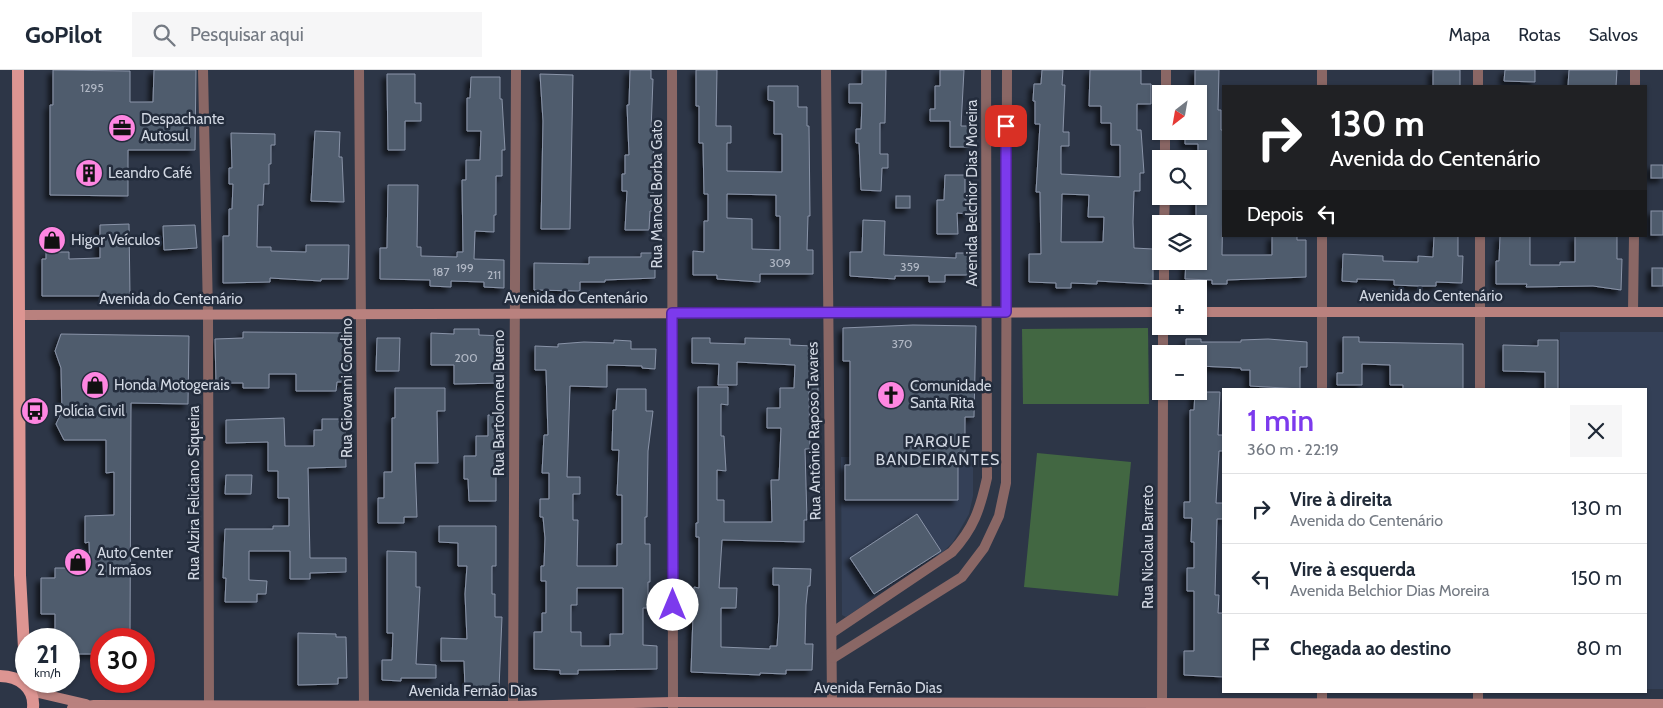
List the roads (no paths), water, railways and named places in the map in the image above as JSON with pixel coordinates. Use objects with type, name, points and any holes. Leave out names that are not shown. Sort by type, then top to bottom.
[{"type":"main road","points":[[18,70],[20,575],[24,628]]},
{"type":"main road","points":[[0,676],[15,678]]},
{"type":"main road","points":[[29,693],[33,708]]},
{"type":"street","name":"Rua Alzira Feliciano Siqueira","points":[[203,70],[208,314],[209,706]]},
{"type":"street","name":"Rua Giovanni Condino","points":[[359,70],[364,706]]},
{"type":"street","name":"Rua Bartolomeu Bueno","points":[[513,706],[516,70]]},
{"type":"street","name":"Rua Manoel Borba Gato","points":[[672,70],[673,705]]},
{"type":"street","name":"Rua Antônio Raposo Tavares","points":[[826,70],[827,313],[833,632],[832,702]]},
{"type":"street","name":"Avenida Belchior Dias Moreira","points":[[833,632],[952,552],[968,535],[980,510],[987,478],[986,70]]},
{"type":"street","points":[[833,658],[962,577],[984,548],[998,516],[1006,483],[1007,70]]},
{"type":"street","points":[[1166,70],[1166,85]]},
{"type":"street","points":[[1322,70],[1322,85]]},
{"type":"street","points":[[1478,70],[1478,85]]},
{"type":"street","points":[[1635,70],[1635,85]]},
{"type":"street","points":[[1322,237],[1322,388]]},
{"type":"street","points":[[1480,237],[1480,388]]},
{"type":"street","points":[[1633,311],[1634,237]]},
{"type":"street","name":"Avenida do Centenário","points":[[20,315],[1152,312]]},
{"type":"street","name":"Avenida do Centenário","points":[[1207,312],[1663,312]]},
{"type":"street","name":"Rua Nicolau Barreto","points":[[1162,704],[1163,400]]},
{"type":"street","name":"Avenida Fernão Dias","points":[[47,693],[94,705]]},
{"type":"street","points":[[1322,693],[1322,704]]},
{"type":"street","points":[[1478,693],[1478,706]]},
{"type":"street","name":"Avenida Fernão Dias","points":[[72,708],[94,705],[513,706],[832,702],[1478,706],[1663,704]]},
{"type":"place","name":"Despachante Autosul","points":[[122,128]]},
{"type":"place","name":"Leandro Café","points":[[89,173]]},
{"type":"place","name":"Higor Veículos","points":[[52,240]]},
{"type":"place","name":"Honda Motogerais","points":[[95,385]]},
{"type":"place","name":"Comunidade Santa Rita","points":[[891,395]]},
{"type":"place","name":"Polícia Civil","points":[[35,411]]},
{"type":"place","name":"Auto Center 2 Irmãos","points":[[78,562]]},
{"type":"district","name":"PARQUE BANDEIRANTES","points":[[938,450]]}]
